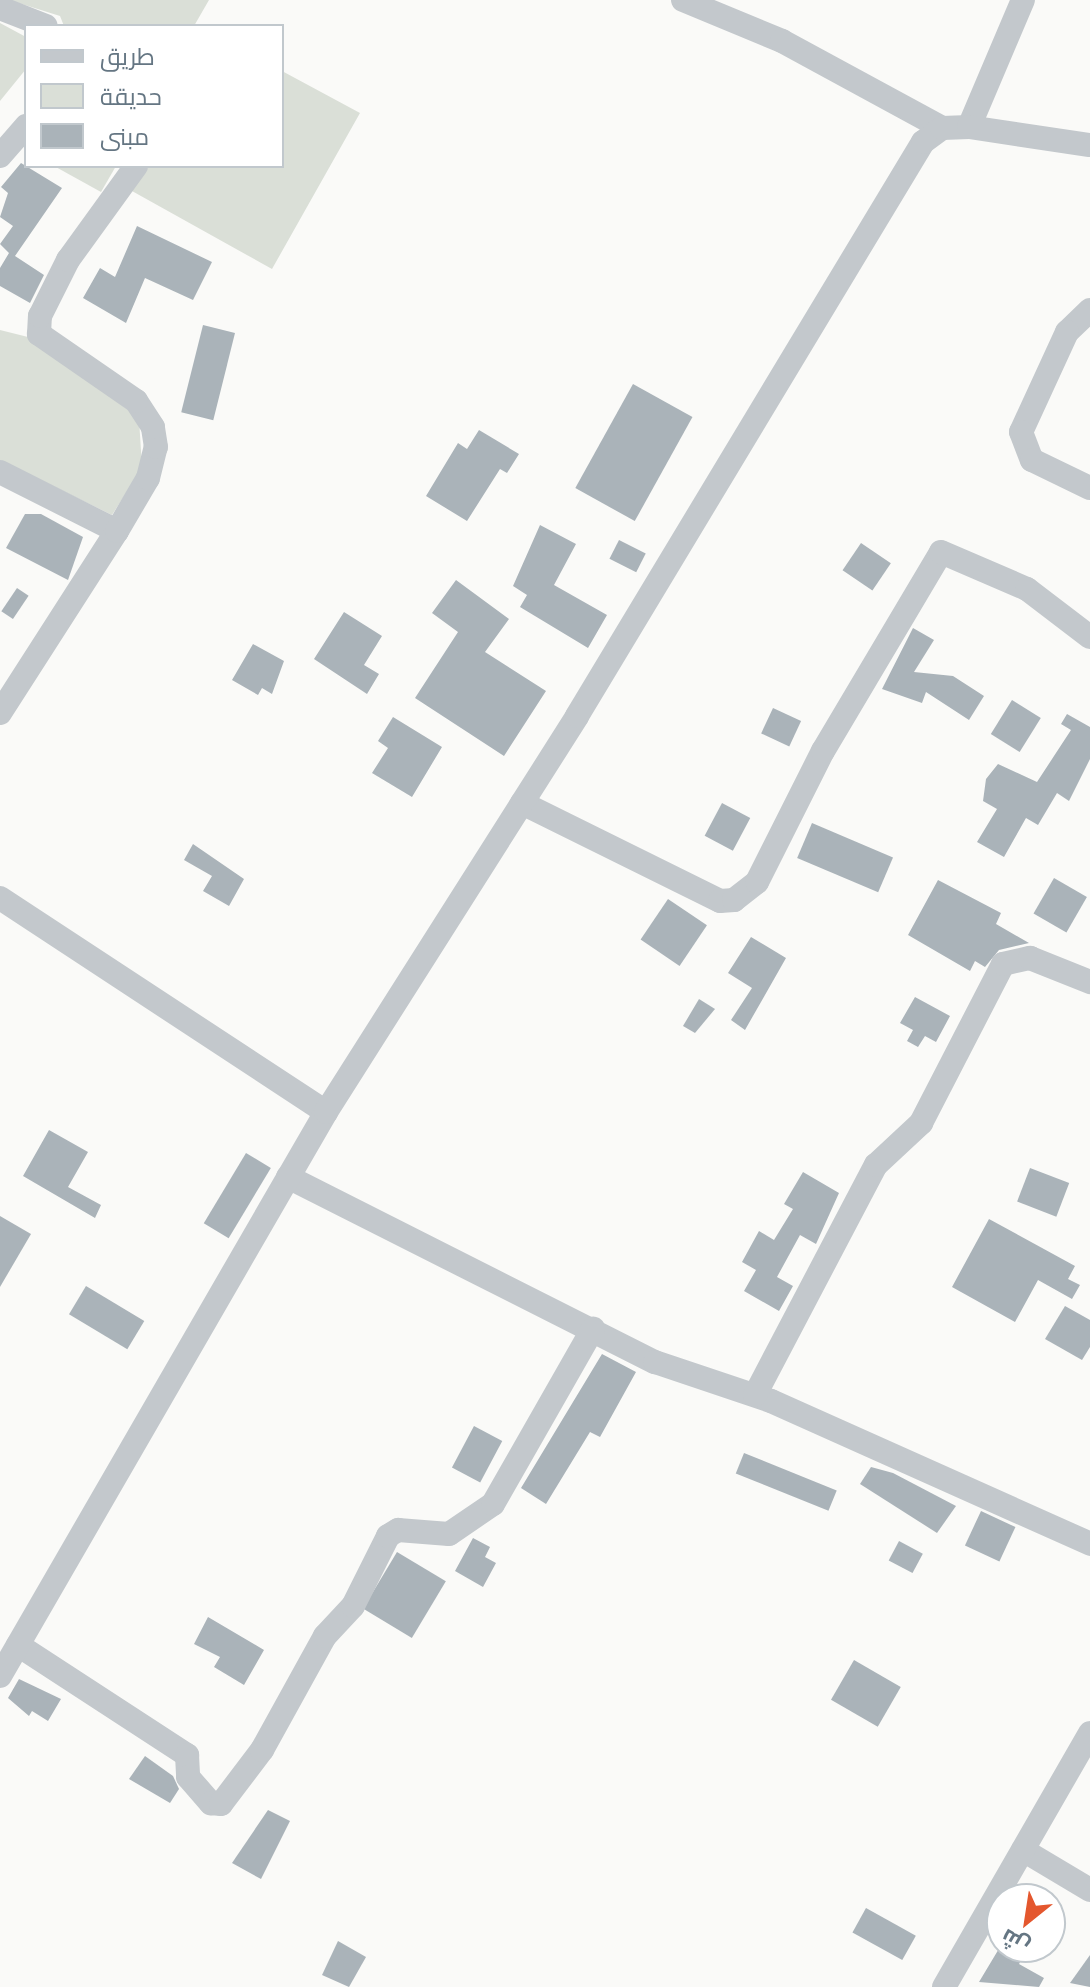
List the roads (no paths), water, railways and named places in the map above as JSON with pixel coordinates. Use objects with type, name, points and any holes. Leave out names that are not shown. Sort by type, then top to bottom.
[{"type":"street","points":[[683,0],[782,41],[942,128],[969,127],[1090,145]]},
{"type":"street","points":[[969,127],[1023,0]]},
{"type":"street","points":[[0,8],[41,24]]},
{"type":"street","points":[[0,156],[24,128]]},
{"type":"street","points":[[0,1676],[326,1112],[522,803],[923,142],[942,128]]},
{"type":"street","points":[[0,713],[148,478],[153,427],[136,401],[43,341],[40,316],[68,260],[135,168]]},
{"type":"street","points":[[1090,310],[1067,332],[1021,432],[1032,460],[1090,488]]},
{"type":"street","points":[[0,472],[117,531]]},
{"type":"street","points":[[522,803],[720,901],[734,900],[757,882],[823,751],[941,552],[1027,589],[1090,637]]},
{"type":"street","points":[[0,898],[326,1112]]},
{"type":"street","points":[[755,1395],[876,1165],[921,1123],[1003,964],[1030,958],[1090,982]]},
{"type":"street","points":[[288,1177],[655,1362],[755,1395],[1090,1544]]},
{"type":"street","points":[[18,1645],[187,1755],[188,1777],[211,1803],[221,1804],[262,1750],[325,1636],[353,1606],[388,1536],[398,1530],[449,1534],[493,1504],[593,1329]]},
{"type":"street","points":[[944,1987],[1090,1733]]},
{"type":"street","points":[[1023,1850],[1090,1890]]}]
